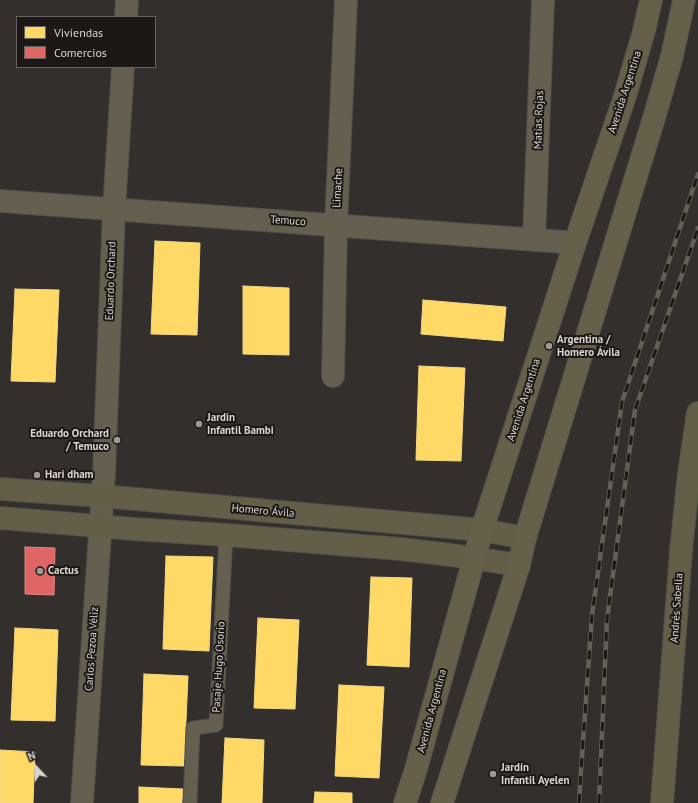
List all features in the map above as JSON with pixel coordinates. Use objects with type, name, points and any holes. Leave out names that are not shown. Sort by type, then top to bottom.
[{"type":"main road","name":"Avenida Argentina","points":[[406,803],[482,530],[575,243],[625,96],[644,31],[651,0]]},
{"type":"main road","points":[[442,803],[518,565],[654,118],[672,56],[684,0]]},
{"type":"main road","name":"Andrés Sabella","points":[[662,803],[681,551],[689,473],[698,413]]},
{"type":"main road","name":"Homero Ávila","points":[[0,489],[102,496],[482,530],[525,538]]},
{"type":"main road","points":[[0,518],[401,550],[518,565]]},
{"type":"street","points":[[126,16],[127,0]]},
{"type":"street","name":"Limache","points":[[333,376],[336,225],[346,0]]},
{"type":"street","name":"Matías Rojas","points":[[534,240],[543,0]]},
{"type":"street","name":"Eduardo Orchard","points":[[102,496],[114,209],[123,68]]},
{"type":"street","name":"Temuco","points":[[0,200],[575,243]]},
{"type":"street","name":"Carlos Pezoa Véliz","points":[[82,803],[102,496]]},
{"type":"lane","name":"Pasaje Hugo Osorio","points":[[190,803],[193,728],[216,725],[226,535]]},
{"type":"building: Viviendas","points":[[155,241],[200,243],[197,335],[151,334]]},
{"type":"building: Viviendas","points":[[243,286],[289,288],[289,355],[243,354]]},
{"type":"building: Viviendas","points":[[15,289],[59,290],[55,382],[11,381]]},
{"type":"building: Viviendas","points":[[423,300],[506,307],[503,341],[421,334]]},
{"type":"building: Viviendas","points":[[419,366],[465,368],[461,461],[416,460]]},
{"type":"building: Viviendas","points":[[166,556],[213,557],[209,651],[163,649]]},
{"type":"building: Viviendas","points":[[371,577],[412,578],[409,667],[367,665]]},
{"type":"building: Viviendas","points":[[258,618],[299,620],[295,709],[254,708]]},
{"type":"building: Viviendas","points":[[15,628],[58,630],[55,721],[11,720]]},
{"type":"building: Viviendas","points":[[144,674],[188,676],[184,766],[141,765]]},
{"type":"building: Viviendas","points":[[339,685],[384,687],[379,778],[335,776]]},
{"type":"building: Viviendas","points":[[225,738],[264,740],[262,803],[222,803]]},
{"type":"building: Viviendas","points":[[0,750],[35,752],[33,803],[0,803]]},
{"type":"building: Viviendas","points":[[139,787],[183,789],[182,803],[139,803]]},
{"type":"building: Viviendas","points":[[315,792],[352,793],[352,803],[314,803]]},
{"type":"building: Comercios","name":"Cactus","points":[[25,547],[55,548],[54,595],[25,594]]},
{"type":"railway","points":[[579,803],[592,615],[622,402],[698,174]]},
{"type":"railway","points":[[599,803],[607,619],[635,410],[698,228]]},
{"type":"place","name":"Argentina / Homero Ávila","points":[[549,346]]},
{"type":"place","name":"Jardin Infantil Bambi","points":[[199,424]]},
{"type":"place","name":"Eduardo Orchard / Temuco","points":[[117,440]]},
{"type":"place","name":"Hari dham","points":[[37,475]]},
{"type":"place","name":"Cactus","points":[[40,571]]},
{"type":"place","name":"Jardín Infantil Ayelen","points":[[493,774]]}]
